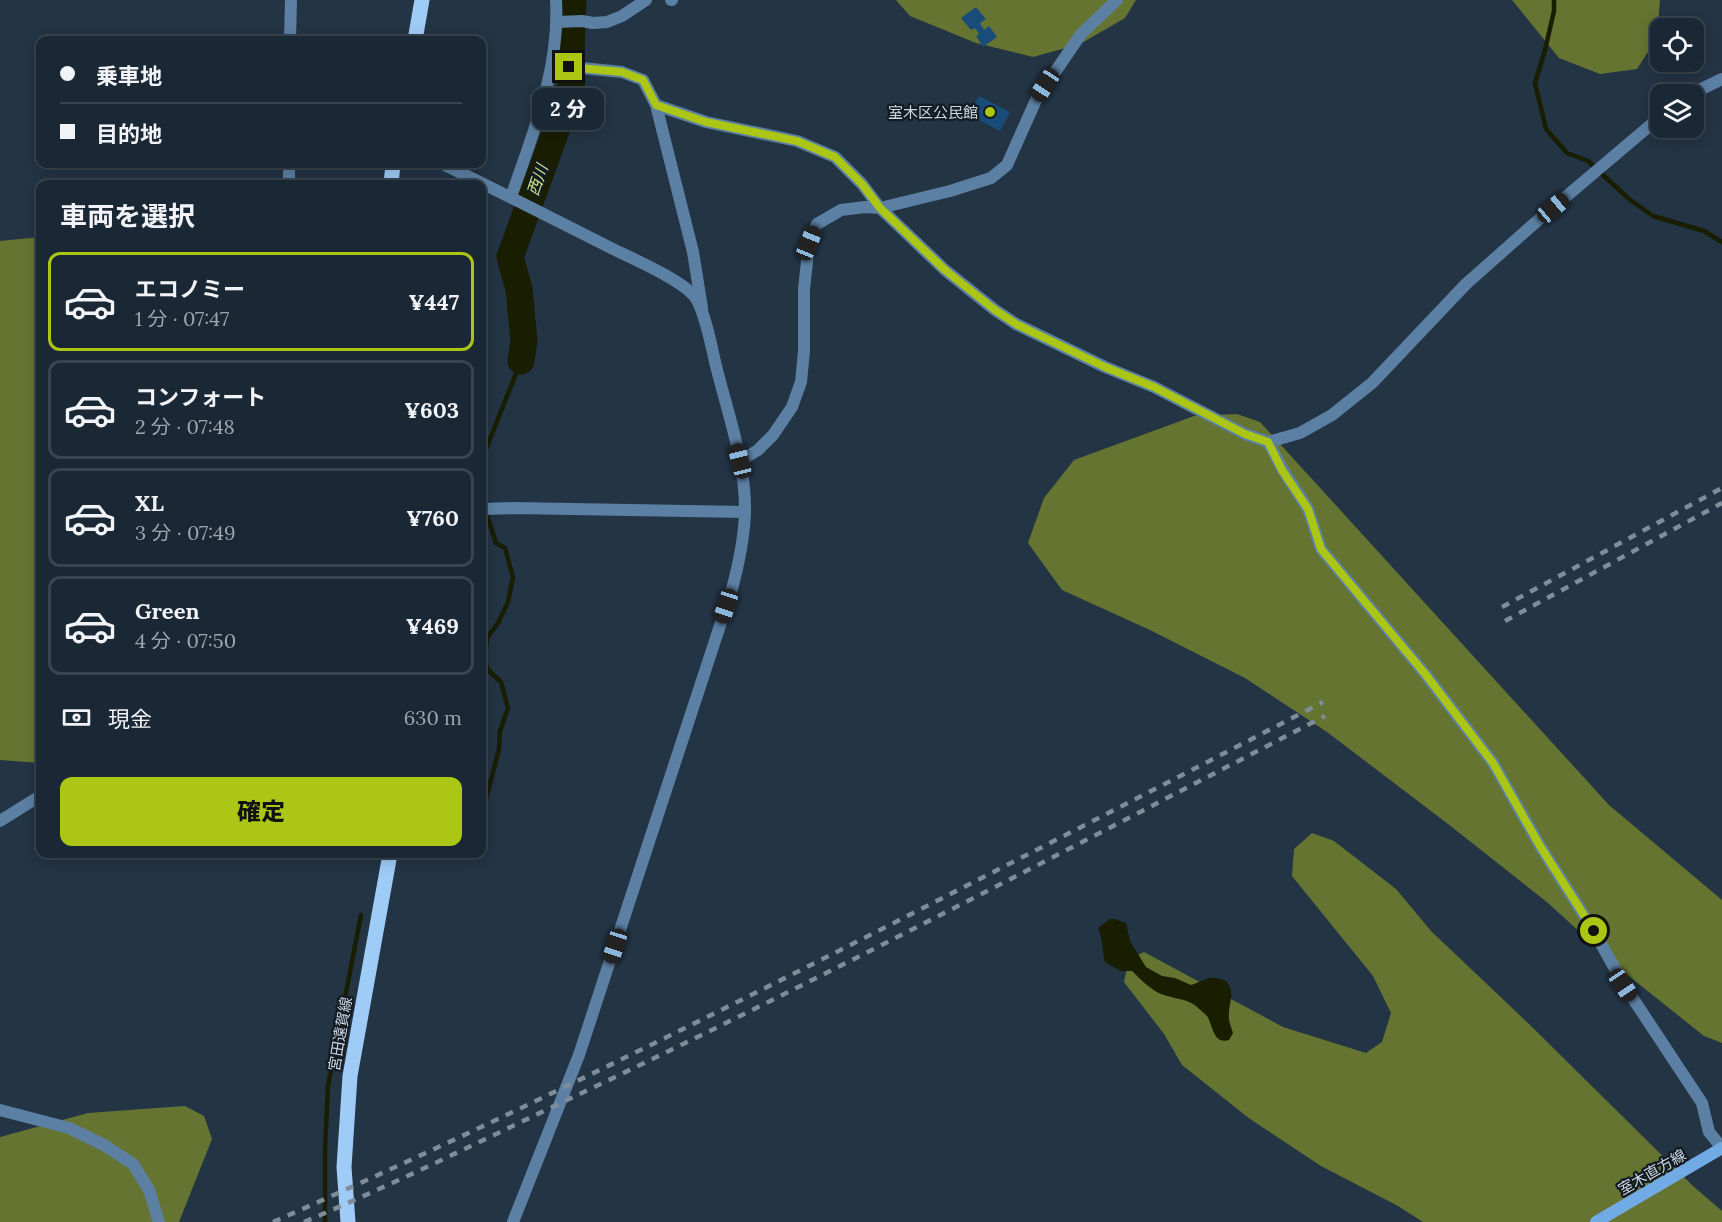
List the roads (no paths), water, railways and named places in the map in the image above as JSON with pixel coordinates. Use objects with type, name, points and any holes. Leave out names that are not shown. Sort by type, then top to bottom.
[{"type":"main road","points":[[415,36],[422,0]]},
{"type":"main road","name":"宮田遠賀線","points":[[348,1222],[344,1167],[350,1077],[389,858]]},
{"type":"main road","name":"室木直方線","points":[[1596,1222],[1722,1148]]},
{"type":"street","points":[[290,36],[291,0]]},
{"type":"street","points":[[511,197],[546,93],[558,22],[556,0]]},
{"type":"street","points":[[558,22],[607,22],[646,0]]},
{"type":"street","points":[[740,461],[758,450],[773,435],[792,407],[801,382],[804,351],[804,289],[809,243],[817,224],[841,210],[880,208],[950,191],[991,178],[1007,165],[1036,100],[1081,34],[1117,0]]},
{"type":"street","points":[[513,1222],[579,1055],[732,588],[740,560],[745,512],[740,461],[703,318],[693,252],[656,105],[643,80],[622,72],[552,65]]},
{"type":"street","points":[[1704,88],[1722,79]]},
{"type":"street","points":[[656,105],[706,122],[797,141],[835,157],[862,184],[880,208],[945,270],[1016,324],[1105,367],[1154,387],[1245,434],[1268,442],[1300,433],[1332,415],[1372,383],[1466,284],[1650,125]]},
{"type":"street","points":[[451,168],[476,180]]},
{"type":"street","points":[[486,185],[677,282],[694,297],[703,318]]},
{"type":"street","points":[[1268,442],[1282,470],[1308,509],[1321,549],[1419,667],[1493,763],[1540,846],[1594,931],[1623,985],[1702,1103],[1709,1132],[1722,1148]]},
{"type":"street","points":[[486,509],[745,512]]},
{"type":"street","points":[[0,821],[36,798]]},
{"type":"street","points":[[0,1110],[69,1128],[104,1145],[133,1164],[148,1190],[159,1222]]},
{"type":"waterway","name":"西川","points":[[521,361],[524,341],[519,289],[510,257],[569,95],[572,80],[573,0]]},
{"type":"waterway","points":[[1554,0],[1554,11],[1535,83],[1546,129],[1567,153],[1588,161],[1629,199],[1653,216],[1704,231],[1722,242]]},
{"type":"waterway","points":[[486,449],[521,361]]},
{"type":"waterway","points":[[486,512],[496,543],[505,548],[513,577],[508,602],[498,623],[487,638],[486,650]]},
{"type":"waterway","points":[[486,665],[488,670],[501,682],[508,708],[500,731],[499,749],[486,799]]},
{"type":"waterway","points":[[325,1222],[328,1086],[361,915]]},
{"type":"railway","points":[[1502,607],[1722,488]]},
{"type":"railway","points":[[1505,621],[1722,503]]},
{"type":"railway","points":[[273,1222],[425,1154],[649,1046],[1323,702]]},
{"type":"railway","points":[[304,1222],[437,1162],[759,1006],[1325,716]]},
{"type":"place","name":"室木区公民館","points":[[990,112]]}]
